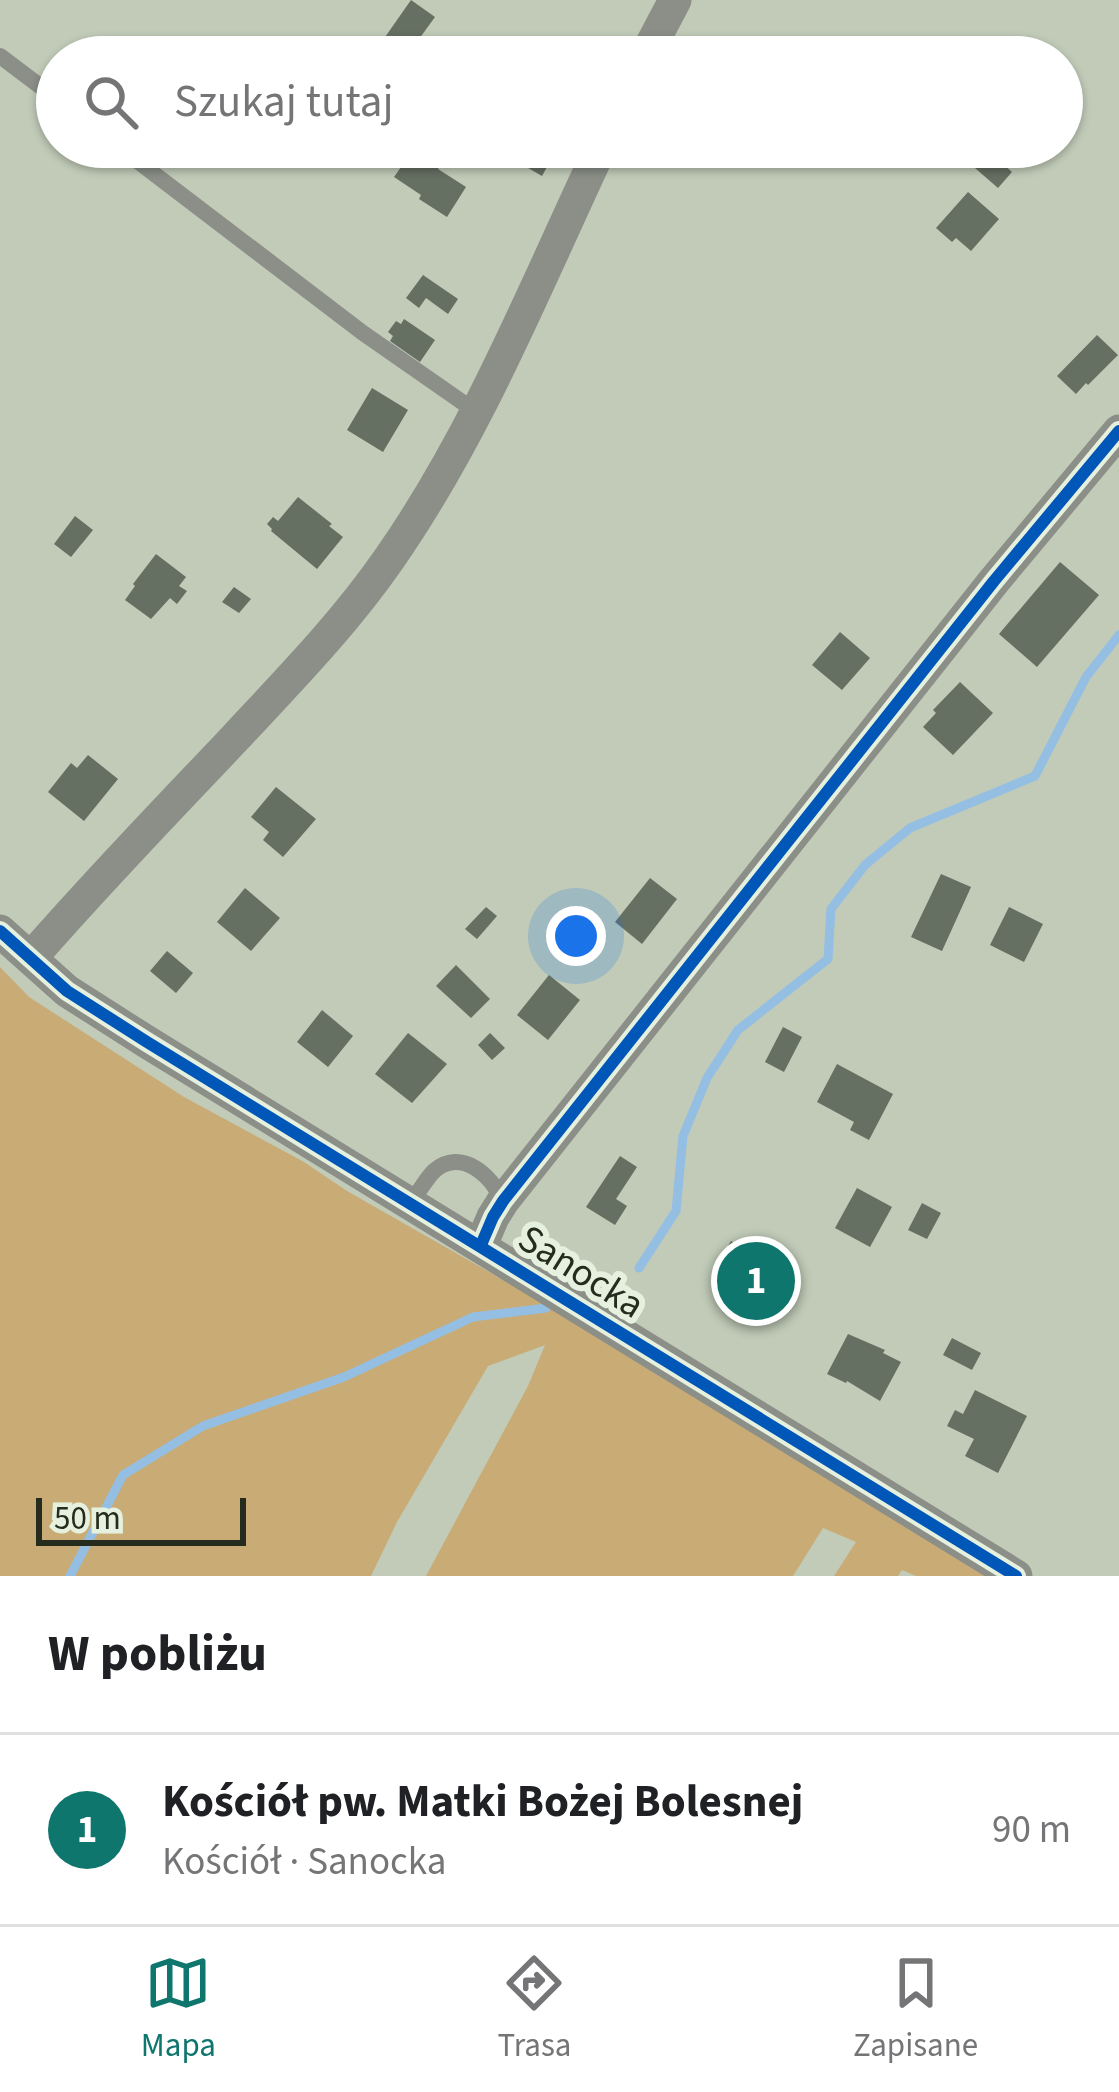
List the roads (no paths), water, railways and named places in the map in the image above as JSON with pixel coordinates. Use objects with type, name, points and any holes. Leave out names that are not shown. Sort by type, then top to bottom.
[{"type":"street","points":[[656,36],[675,0]]},
{"type":"street","points":[[31,958],[333,632],[389,559],[475,411],[591,168]]},
{"type":"street","points":[[481,1245],[503,1201],[994,581],[1119,431]]},
{"type":"street","name":"Sanocka","points":[[0,931],[68,991],[1016,1576]]},
{"type":"lane","points":[[0,56],[36,83]]},
{"type":"lane","points":[[147,168],[363,333],[475,411]]},
{"type":"lane","points":[[410,1202],[437,1168],[460,1162],[483,1170],[503,1201]]},
{"type":"waterway","points":[[639,1268],[676,1211],[683,1136],[707,1078],[738,1030],[828,959],[831,909],[865,865],[910,828],[1035,776],[1086,677],[1119,635]]},
{"type":"waterway","points":[[70,1576],[123,1475],[203,1426],[344,1377],[473,1317],[546,1308]]},
{"type":"place","name":"Kościół pw. Matki Bożej Bolesnej","points":[[756,1281]]}]
